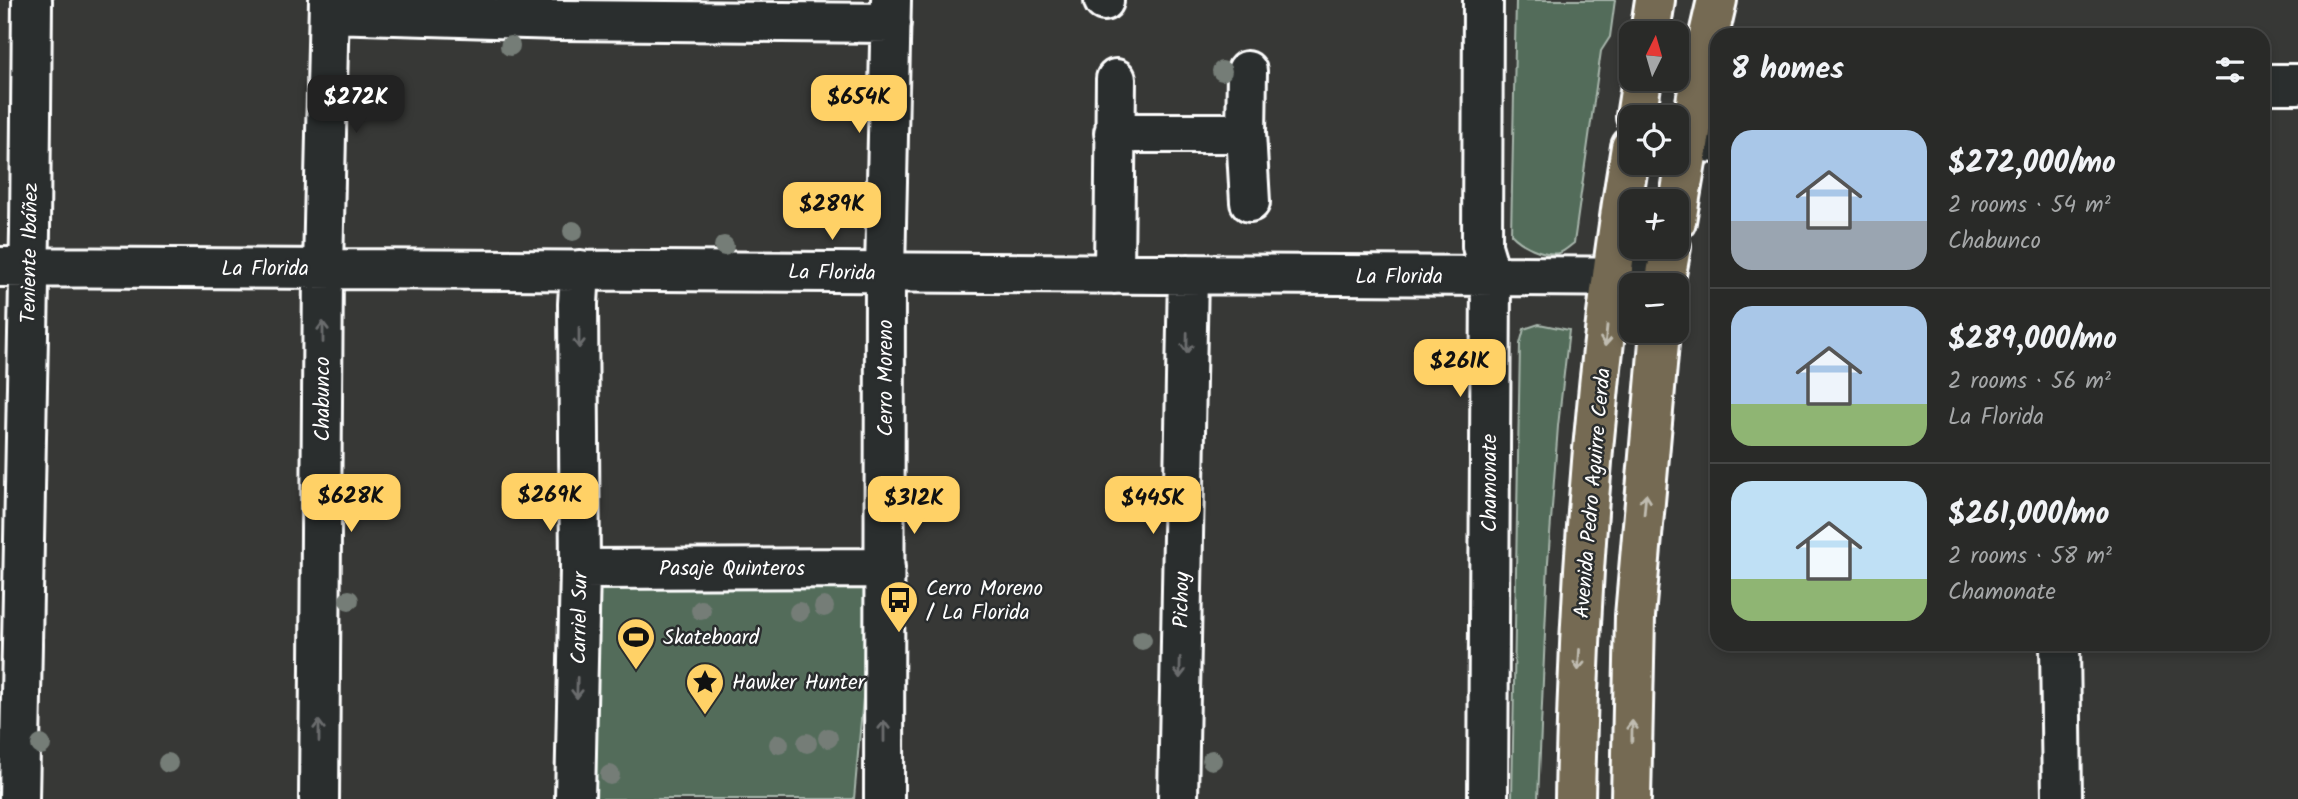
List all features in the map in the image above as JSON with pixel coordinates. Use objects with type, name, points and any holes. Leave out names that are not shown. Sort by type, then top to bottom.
[{"type":"main road","points":[[1652,21],[1655,0]]},
{"type":"main road","points":[[1711,28],[1717,0]]},
{"type":"main road","points":[[1687,189],[1704,142],[1703,61],[1710,30]]},
{"type":"main road","name":"Avenida Pedro Aguirre Cerda","points":[[1575,799],[1583,590],[1591,484],[1612,277],[1626,175]]},
{"type":"main road","points":[[1631,799],[1634,616],[1659,343]]},
{"type":"street","name":"Teniente Ibáñez","points":[[19,799],[15,267],[32,0]]},
{"type":"street","name":"Chamonate","points":[[1483,0],[1482,246],[1491,276],[1488,799]]},
{"type":"street","points":[[329,7],[891,11]]},
{"type":"street","name":"Chabunco","points":[[319,799],[323,268],[329,7]]},
{"type":"street","name":"Cerro Moreno","points":[[884,799],[886,272],[891,11]]},
{"type":"street","points":[[1247,71],[1246,133],[1250,202]]},
{"type":"street","points":[[1114,274],[1116,79]]},
{"type":"street","points":[[2270,85],[2298,84]]},
{"type":"street","points":[[1114,134],[1246,133]]},
{"type":"street","name":"La Florida","points":[[15,267],[1612,277],[1666,270]]},
{"type":"street","name":"Carriel Sur","points":[[575,799],[580,569],[580,270]]},
{"type":"street","name":"Pichoy","points":[[1178,799],[1188,274]]},
{"type":"street","name":"Pasaje Quinteros","points":[[580,569],[885,568]]},
{"type":"street","points":[[2060,651],[2062,799]]},
{"type":"green space","points":[[1516,0],[1615,0],[1610,37],[1601,51],[1574,243],[1559,253],[1533,249],[1511,234]]},
{"type":"green space","points":[[1539,324],[1569,330],[1558,426],[1548,562],[1538,799],[1512,799],[1520,344],[1524,329]]},
{"type":"green space","points":[[595,580],[873,585],[854,799],[593,799]]},
{"type":"place","name":"Cerro Moreno / La Florida","points":[[899,634]]},
{"type":"place","name":"Skateboard","points":[[636,671]]},
{"type":"place","name":"Hawker Hunter","points":[[705,716]]}]
